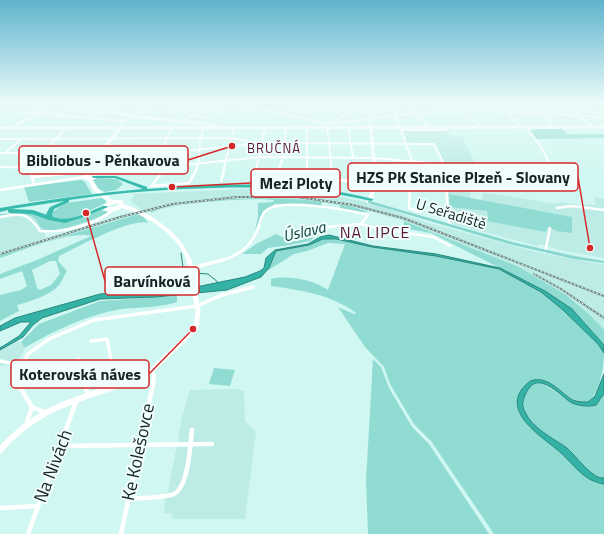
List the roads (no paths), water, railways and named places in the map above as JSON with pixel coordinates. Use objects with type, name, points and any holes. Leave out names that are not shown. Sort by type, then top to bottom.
[{"type":"highway","points":[[90,177],[121,179],[140,187],[165,189]]},
{"type":"highway","points":[[112,193],[123,186],[124,182],[121,179]]},
{"type":"highway","points":[[112,193],[267,186]]},
{"type":"highway","points":[[0,211],[112,193],[165,189],[267,186]]},
{"type":"highway","name":"U Seřadiště","points":[[267,186],[319,189],[370,201]]},
{"type":"highway","points":[[0,211],[95,195]]},
{"type":"highway","points":[[51,218],[49,214],[52,208],[77,199]]},
{"type":"highway","points":[[0,211],[30,211],[60,221],[71,220],[105,207]]},
{"type":"main road","name":"U Seřadiště","points":[[370,201],[545,251]]},
{"type":"main road","name":"U Seřadiště","points":[[370,201],[482,236],[545,251],[604,261]]},
{"type":"street","points":[[0,128],[124,128]]},
{"type":"street","points":[[29,167],[66,128]]},
{"type":"street","points":[[112,202],[95,189],[90,177],[92,164],[120,128]]},
{"type":"street","points":[[171,128],[166,138],[164,167],[151,186],[189,184],[200,163],[199,138],[204,128],[306,128],[307,177],[300,184]]},
{"type":"street","points":[[221,181],[234,128]]},
{"type":"street","points":[[256,170],[263,144],[265,128]]},
{"type":"street","points":[[279,169],[283,157],[286,128]]},
{"type":"street","points":[[327,128],[334,189]]},
{"type":"street","points":[[348,128],[353,158]]},
{"type":"street","points":[[370,201],[373,197],[374,181],[371,128]]},
{"type":"street","points":[[410,128],[446,130]]},
{"type":"street","points":[[527,128],[540,145],[552,168]]},
{"type":"street","points":[[420,212],[409,208],[412,161],[402,130],[422,129]]},
{"type":"street","points":[[0,139],[232,138],[263,144]]},
{"type":"street","points":[[5,153],[21,139]]},
{"type":"street","points":[[0,153],[165,153],[285,143],[434,144],[444,164],[449,224]]},
{"type":"street","points":[[121,167],[164,167],[283,157],[373,158],[444,164]]},
{"type":"street","points":[[0,167],[71,166]]},
{"type":"street","points":[[29,167],[34,184]]},
{"type":"street","points":[[32,177],[64,174]]},
{"type":"street","points":[[279,176],[374,181],[410,185]]},
{"type":"street","points":[[0,190],[90,177]]},
{"type":"street","points":[[105,207],[112,202],[120,202],[122,206]]},
{"type":"street","points":[[191,270],[225,261],[248,246],[254,239],[266,210],[273,207],[293,205],[368,215],[361,224]]},
{"type":"street","points":[[0,217],[24,215],[32,219],[40,231],[49,232],[101,218],[122,206],[133,208],[144,214],[175,239],[185,251],[191,270],[197,303],[198,320],[195,329],[151,370],[44,412],[27,422],[2,445],[0,450]]},
{"type":"street","points":[[557,208],[571,206],[604,210]]},
{"type":"street","points":[[105,207],[113,210]]},
{"type":"street","points":[[326,227],[361,224],[383,230],[434,237],[450,246]]},
{"type":"street","points":[[545,251],[550,228]]},
{"type":"street","points":[[44,412],[32,408],[17,382],[18,372],[28,354],[49,339],[94,320],[197,303],[253,287]]},
{"type":"street","points":[[91,341],[107,338],[116,385]]},
{"type":"street","points":[[78,359],[88,395]]},
{"type":"street","points":[[0,361],[10,363],[23,361]]},
{"type":"street","name":"Ke Kolešovce","points":[[121,534],[153,384],[154,375],[151,370]]},
{"type":"street","name":"Na Nivách","points":[[28,534],[61,446],[77,398]]},
{"type":"street","points":[[27,422],[32,408]]},
{"type":"street","points":[[128,499],[173,495],[178,492],[184,481],[192,430]]},
{"type":"street","points":[[61,446],[212,444]]},
{"type":"street","points":[[0,508],[38,506]]},
{"type":"waterway","points":[[180,290],[184,274],[181,253]]},
{"type":"waterway","points":[[184,273],[189,274]]},
{"type":"waterway","points":[[194,273],[208,274],[219,283]]},
{"type":"railway","points":[[0,254],[120,217],[173,204],[237,197],[298,197],[353,205],[403,218],[604,296]]},
{"type":"railway","points":[[534,274],[561,289],[604,318]]},
{"type":"place","name":"Bibliobus - Pěnkavova","points":[[232,146]]},
{"type":"place","name":"Mezi Ploty","points":[[172,187]]},
{"type":"place","name":"Barvínková","points":[[86,213]]},
{"type":"place","name":"HZS PK Stanice Plzeň - Slovany","points":[[590,248]]},
{"type":"place","name":"Koterovská náves","points":[[193,329]]},
{"type":"district","name":"BRUČNÁ","points":[[274,148]]},
{"type":"district","name":"NA LIPCE","points":[[375,232]]},
{"type":"water label","name":"Úslava","points":[[304,231]]}]
